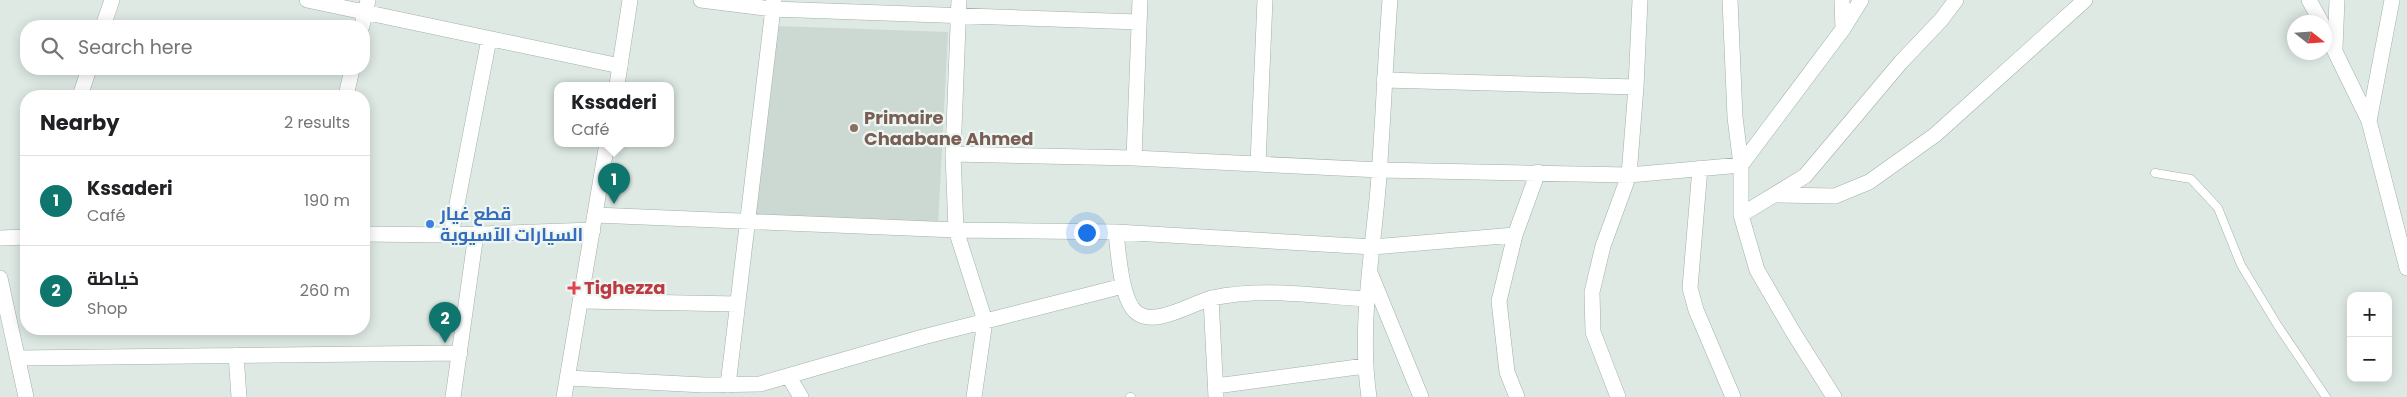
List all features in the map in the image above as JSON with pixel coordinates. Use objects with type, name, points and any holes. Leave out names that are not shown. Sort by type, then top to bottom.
[{"type":"street","points":[[105,20],[112,0]]},
{"type":"street","points":[[307,0],[620,66]]},
{"type":"street","points":[[617,82],[630,0]]},
{"type":"street","points":[[701,0],[959,17],[1139,22]]},
{"type":"street","points":[[960,0],[953,154],[956,230],[985,321],[974,397]]},
{"type":"street","points":[[1134,158],[1140,0]]},
{"type":"street","points":[[1258,164],[1265,0]]},
{"type":"street","points":[[1369,397],[1365,366],[1368,299],[1380,170],[1390,0]]},
{"type":"street","points":[[1618,397],[1593,332],[1592,292],[1604,246],[1629,175],[1640,0]]},
{"type":"street","points":[[1730,0],[1735,117],[1742,165],[1740,215],[1757,270],[1834,397]]},
{"type":"street","points":[[1842,0],[1843,29]]},
{"type":"street","points":[[953,154],[1134,158],[1380,170],[1629,175],[1742,165],[1843,29],[1861,0]]},
{"type":"street","points":[[1740,215],[1805,176],[1901,62],[1941,20],[1956,0]]},
{"type":"street","points":[[1775,195],[1835,196],[1869,182],[1935,135],[2085,0]]},
{"type":"street","points":[[2309,0],[2317,15]]},
{"type":"street","points":[[2334,48],[2337,0]]},
{"type":"street","points":[[2369,121],[2392,0]]},
{"type":"street","points":[[728,385],[773,4]]},
{"type":"street","points":[[451,235],[489,39]]},
{"type":"street","points":[[2332,44],[2369,121],[2404,242],[2407,268]]},
{"type":"street","points":[[82,90],[87,75]]},
{"type":"street","points":[[347,90],[351,75]]},
{"type":"street","points":[[1384,80],[1636,87]]},
{"type":"street","points":[[564,397],[606,147]]},
{"type":"street","points":[[1700,168],[1690,288],[1696,310],[1733,397]]},
{"type":"street","points":[[1517,397],[1507,372],[1499,301],[1515,235],[1538,172]]},
{"type":"street","points":[[370,234],[476,234],[594,223],[746,223],[956,230],[1116,232],[1373,247],[1515,235]]},
{"type":"street","points":[[1116,232],[1123,286],[1133,309],[1144,316],[1162,316],[1211,298],[1254,293],[1368,299]]},
{"type":"street","points":[[453,397],[476,234]]},
{"type":"street","points":[[0,238],[20,237]]},
{"type":"street","points":[[1370,273],[1421,397]]},
{"type":"street","points":[[0,278],[26,397]]},
{"type":"street","points":[[568,378],[708,391],[728,385],[760,384],[985,321],[1123,286]]},
{"type":"street","points":[[1211,298],[1216,392],[1365,366]]},
{"type":"street","points":[[581,301],[738,304]]},
{"type":"street","points":[[19,358],[460,354]]},
{"type":"street","points":[[236,355],[239,397]]},
{"type":"street","points":[[789,377],[801,397]]},
{"type":"lane","points":[[2155,173],[2191,179],[2218,208],[2242,265],[2278,326],[2326,397]]},
{"type":"shaded area","name":"Primaire Chaabane Ahmed","points":[[778,26],[948,32],[938,226],[752,223]]},
{"type":"place","name":"Primaire Chaabane Ahmed","points":[[854,128]]},
{"type":"place","name":"Kssaderi","points":[[614,204]]},
{"type":"place","name":"قطع غيار السيارات الآسيوية","points":[[430,224]]},
{"type":"place","name":"Tighezza","points":[[574,288]]},
{"type":"place","name":"خياطة","points":[[445,343]]}]
